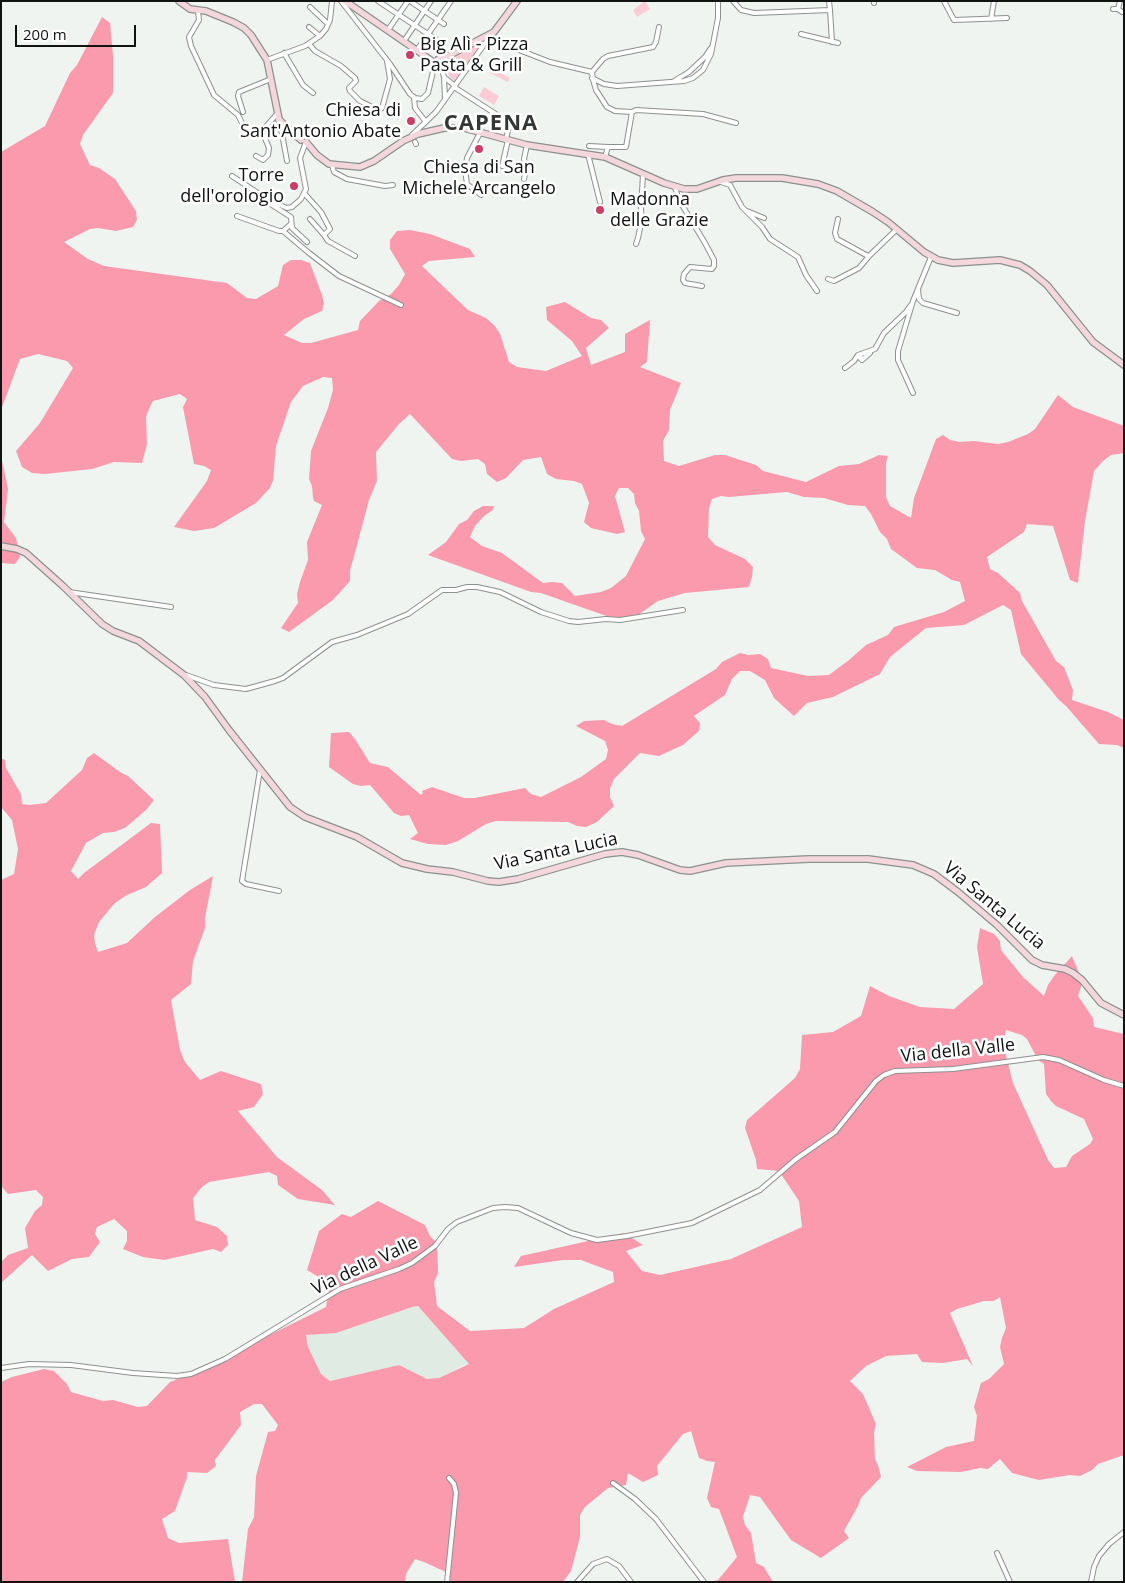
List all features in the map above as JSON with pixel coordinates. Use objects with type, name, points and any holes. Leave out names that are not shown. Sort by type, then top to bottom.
[{"type":"main road","points":[[179,1],[188,8],[206,11],[223,17],[244,28],[254,38],[267,60],[277,115],[282,123],[305,142],[317,156],[332,165],[360,167],[432,130],[457,127],[481,131],[507,140],[605,157],[675,187],[695,190],[736,178],[782,178],[818,184],[837,191],[873,212],[931,257],[953,263],[1000,260],[1027,269],[1037,275],[1047,285],[1093,342],[1124,365]]},
{"type":"main road","points":[[345,1],[438,64],[437,61],[442,58],[492,34],[517,1]]},
{"type":"main road","points":[[427,57],[442,58]]},
{"type":"main road","name":"Via Santa Lucia","points":[[1,546],[26,553],[102,624],[142,643],[184,675],[205,697],[290,807],[305,817],[357,837],[405,864],[453,872],[491,882],[513,880],[605,854],[622,852],[638,854],[680,870],[690,871],[732,862],[809,859],[868,859],[917,866],[934,874],[966,898],[997,925],[1032,960],[1042,966],[1073,973],[1082,980],[1101,1004],[1124,1015]]},
{"type":"street","points":[[267,60],[310,44],[320,36],[331,16],[332,1]]},
{"type":"street","points":[[341,1],[414,97],[415,108],[432,130]]},
{"type":"street","points":[[378,1],[437,40]]},
{"type":"street","points":[[388,30],[409,1],[444,24]]},
{"type":"street","points":[[404,41],[431,1]]},
{"type":"street","points":[[417,50],[451,1]]},
{"type":"street","points":[[592,78],[610,86],[684,81],[693,78],[703,70],[711,54],[718,20],[718,1]]},
{"type":"street","points":[[733,1],[741,10],[751,12],[830,10]]},
{"type":"street","points":[[830,1],[832,42]]},
{"type":"street","points":[[944,1],[953,20],[1007,18]]},
{"type":"street","points":[[991,19],[994,1]]},
{"type":"street","points":[[1118,9],[1120,1]]},
{"type":"street","points":[[310,7],[328,24]]},
{"type":"street","points":[[1113,9],[1118,9],[1122,12]]},
{"type":"street","points":[[198,11],[199,20],[189,37],[191,46],[214,95],[238,115],[245,129]]},
{"type":"street","points":[[309,27],[320,36]]},
{"type":"street","points":[[659,27],[656,42],[652,47],[608,56],[592,72],[596,90],[607,107],[615,111],[632,112],[644,109],[668,113],[703,114],[736,123]]},
{"type":"street","points":[[414,139],[492,34],[502,43],[554,64],[592,72]]},
{"type":"street","points":[[801,34],[838,44]]},
{"type":"street","points":[[310,44],[315,51],[340,66],[355,78],[356,81],[350,87],[350,92],[360,101],[378,110],[382,108],[390,80],[386,59]]},
{"type":"street","points":[[672,82],[689,72],[705,57],[713,45]]},
{"type":"street","points":[[284,53],[303,85],[313,93]]},
{"type":"street","points":[[414,97],[422,99],[428,94],[438,64]]},
{"type":"street","points":[[438,64],[444,76],[454,86],[508,122],[507,140],[501,167],[511,168]]},
{"type":"street","points":[[444,76],[445,99]]},
{"type":"street","points":[[242,112],[238,96],[239,92],[271,79]]},
{"type":"street","points":[[444,89],[450,92]]},
{"type":"street","points":[[589,146],[626,147],[632,112]]},
{"type":"street","points":[[256,156],[263,160],[268,155],[269,148],[262,131],[277,115]]},
{"type":"street","points":[[277,115],[287,160]]},
{"type":"street","points":[[481,131],[467,158],[465,170],[466,184],[481,195]]},
{"type":"street","points":[[232,176],[270,201],[291,208],[297,204],[306,186],[300,163],[300,156],[305,142]]},
{"type":"street","points":[[524,179],[526,170],[524,160],[527,144]]},
{"type":"street","points":[[605,157],[608,147]]},
{"type":"street","points":[[588,154],[600,202]]},
{"type":"street","points":[[332,165],[334,172],[347,179],[385,186],[393,184]]},
{"type":"street","points":[[636,244],[642,219],[643,174]]},
{"type":"street","points":[[718,182],[730,184],[742,208],[762,227],[770,239],[798,257],[806,275],[817,291]]},
{"type":"street","points":[[675,187],[679,200],[705,243],[714,262],[712,269],[690,266],[684,274],[683,279],[685,283],[702,286]]},
{"type":"street","points":[[304,193],[328,222],[330,229],[324,235]]},
{"type":"street","points":[[270,201],[273,206],[291,217],[294,231],[307,242]]},
{"type":"street","points":[[742,208],[764,218]]},
{"type":"street","points":[[237,216],[283,231],[340,276],[401,305]]},
{"type":"street","points":[[310,219],[328,241],[355,256]]},
{"type":"street","points":[[838,219],[835,235],[838,240],[868,256]]},
{"type":"street","points":[[283,231],[291,224]]},
{"type":"street","points":[[828,279],[834,282],[859,268],[868,256],[896,229]]},
{"type":"street","points":[[913,393],[897,355],[913,301],[931,257]]},
{"type":"street","points":[[918,288],[921,302],[957,313]]},
{"type":"street","points":[[845,368],[861,354],[872,351],[884,332],[906,312],[913,301]]},
{"type":"street","points":[[184,675],[214,685],[246,689],[275,681],[283,678],[332,642],[356,635],[408,614],[442,590],[456,590],[477,586],[500,592],[541,612],[578,622],[606,619],[620,620],[668,614],[683,610]]},
{"type":"street","points":[[69,592],[171,607]]},
{"type":"street","points":[[261,768],[242,881],[245,884],[279,892]]},
{"type":"street","name":"Via della Valle","points":[[1,1368],[29,1364],[71,1364],[133,1373],[176,1376],[191,1374],[226,1359],[343,1287],[399,1270],[412,1263],[436,1246],[448,1229],[456,1222],[493,1208],[505,1206],[518,1208],[564,1231],[597,1240],[692,1223],[756,1192],[766,1185],[796,1159],[835,1132],[876,1081],[894,1071],[959,1069],[1043,1057],[1059,1060],[1124,1086]]},
{"type":"street","points":[[447,1582],[456,1493],[454,1484],[449,1478]]},
{"type":"street","points":[[613,1483],[632,1496],[656,1520],[704,1582]]},
{"type":"street","points":[[1091,1582],[1094,1567],[1099,1556],[1111,1542],[1124,1532]]},
{"type":"street","points":[[997,1553],[1010,1582]]},
{"type":"street","points":[[577,1582],[594,1563],[607,1559],[617,1563],[631,1582]]},
{"type":"shaded area","points":[[645,1],[650,9],[637,17],[633,10]]},
{"type":"shaded area","points":[[102,17],[110,23],[113,55],[113,93],[83,135],[80,144],[90,165],[99,168],[115,179],[136,211],[137,220],[133,227],[116,231],[98,228],[90,229],[64,242],[88,259],[104,266],[227,283],[247,298],[256,299],[278,286],[283,265],[291,260],[301,260],[310,263],[324,303],[322,311],[304,319],[284,335],[302,343],[311,343],[358,330],[360,321],[379,301],[391,294],[399,285],[405,274],[390,249],[390,240],[397,231],[410,230],[430,234],[470,249],[475,257],[429,261],[422,266],[468,310],[486,318],[495,326],[500,334],[509,362],[517,367],[546,371],[582,356],[572,341],[547,320],[546,307],[565,302],[591,318],[601,320],[609,328],[586,348],[591,365],[625,352],[625,334],[650,320],[647,362],[640,367],[681,383],[670,410],[669,430],[663,441],[664,461],[679,466],[715,455],[725,455],[756,465],[763,471],[806,482],[839,466],[859,464],[879,455],[888,456],[886,463],[886,497],[890,506],[911,518],[914,498],[936,439],[943,435],[950,440],[960,442],[974,441],[998,444],[1008,442],[1035,429],[1058,395],[1073,407],[1124,426],[1124,453],[1111,455],[1094,471],[1085,521],[1078,583],[1070,580],[1053,526],[1027,524],[1024,532],[987,557],[990,569],[998,573],[1020,593],[1022,601],[1056,661],[1064,667],[1073,690],[1072,700],[1108,712],[1124,720],[1124,748],[1117,745],[1099,744],[1059,700],[1021,654],[1011,610],[1003,605],[964,625],[926,628],[890,657],[880,674],[833,697],[807,703],[794,716],[774,698],[765,680],[750,671],[740,671],[732,679],[725,695],[694,716],[700,723],[699,731],[683,745],[659,756],[640,753],[614,779],[610,788],[610,797],[614,806],[597,822],[586,827],[568,822],[496,821],[486,824],[458,841],[446,845],[428,844],[410,839],[418,833],[409,815],[401,816],[394,813],[370,785],[361,786],[353,784],[329,767],[331,733],[349,732],[370,763],[388,767],[421,795],[422,791],[432,787],[464,798],[475,798],[525,788],[531,794],[541,797],[581,777],[606,759],[608,750],[605,741],[576,726],[584,721],[604,720],[622,726],[716,669],[722,662],[740,653],[749,655],[760,654],[768,659],[771,668],[808,676],[829,675],[866,645],[888,635],[894,627],[944,612],[965,601],[960,582],[952,580],[935,570],[917,568],[891,549],[887,539],[880,532],[865,506],[848,505],[824,498],[804,497],[787,492],[721,496],[712,499],[709,508],[708,537],[715,545],[745,559],[753,567],[749,587],[685,593],[658,601],[638,615],[618,620],[541,593],[531,592],[428,555],[446,542],[459,524],[467,520],[474,511],[483,506],[494,506],[493,510],[475,526],[470,537],[482,546],[502,553],[543,583],[562,583],[575,596],[601,592],[611,588],[626,576],[645,539],[641,531],[639,511],[635,503],[634,494],[628,488],[619,488],[615,496],[625,532],[617,534],[591,528],[584,522],[589,503],[582,484],[556,479],[547,474],[541,457],[523,460],[506,478],[497,482],[487,474],[485,464],[478,459],[461,461],[452,459],[410,414],[399,424],[376,452],[377,481],[369,500],[350,571],[350,581],[333,600],[289,632],[281,628],[298,603],[297,594],[308,560],[307,542],[322,505],[314,501],[309,479],[311,451],[328,408],[333,390],[332,378],[323,377],[303,386],[291,402],[276,446],[273,481],[270,488],[256,503],[214,528],[194,531],[174,527],[207,481],[211,470],[194,464],[183,407],[187,399],[180,394],[153,401],[146,417],[147,444],[142,463],[114,462],[92,469],[45,474],[32,473],[22,467],[16,451],[40,423],[73,368],[67,361],[38,354],[20,359],[1,410],[1,152],[45,126],[70,73],[77,65]]},
{"type":"shaded area","points":[[482,42],[483,44],[455,82],[449,76],[447,68],[449,62],[456,55]]},
{"type":"shaded area","points":[[492,69],[510,78],[508,82],[490,73]]},
{"type":"shaded area","points":[[484,87],[499,96],[494,105],[479,96]]},
{"type":"shaded area","points":[[1,456],[8,489],[4,522],[16,538],[20,557],[15,564],[1,563]]},
{"type":"shaded area","points":[[94,753],[128,776],[154,800],[146,810],[125,828],[103,833],[86,843],[71,871],[78,879],[151,823],[160,824],[162,873],[146,887],[127,895],[115,903],[99,922],[94,935],[98,952],[127,943],[155,917],[190,890],[213,876],[205,918],[205,928],[193,961],[191,984],[171,1000],[180,1050],[185,1062],[200,1080],[221,1071],[261,1084],[263,1094],[254,1107],[238,1111],[277,1157],[322,1190],[335,1205],[298,1199],[278,1185],[277,1176],[269,1172],[209,1182],[193,1198],[195,1220],[217,1227],[227,1236],[228,1245],[221,1252],[213,1249],[164,1260],[143,1257],[123,1249],[127,1241],[127,1231],[114,1219],[97,1227],[95,1234],[100,1242],[89,1257],[72,1259],[48,1271],[32,1255],[1,1283],[1,1262],[8,1255],[28,1248],[25,1228],[35,1211],[42,1205],[43,1197],[36,1190],[8,1194],[1,1186],[1,880],[14,874],[18,849],[12,820],[1,807],[1,758],[5,760],[6,768],[21,794],[22,804],[30,805],[46,803],[82,770],[87,758]]},
{"type":"shaded area","points":[[980,928],[994,934],[1000,941],[1001,950],[1023,977],[1044,996],[1054,976],[1072,956],[1081,978],[1078,996],[1093,1018],[1094,1027],[1124,1034],[1124,1455],[1098,1464],[1092,1470],[1080,1476],[1070,1475],[1039,1480],[1012,1473],[1000,1459],[988,1469],[980,1468],[961,1472],[917,1471],[907,1467],[946,1447],[974,1441],[977,1416],[974,1407],[981,1383],[989,1379],[1004,1364],[1000,1347],[1006,1328],[1000,1297],[994,1301],[984,1301],[950,1313],[973,1366],[967,1359],[943,1363],[922,1362],[917,1354],[886,1356],[866,1366],[850,1381],[863,1394],[876,1424],[874,1432],[875,1459],[881,1477],[861,1498],[844,1531],[849,1538],[821,1558],[791,1540],[760,1497],[750,1495],[743,1517],[745,1525],[751,1533],[756,1563],[764,1567],[773,1582],[710,1582],[718,1580],[737,1557],[719,1509],[711,1507],[707,1498],[715,1462],[699,1458],[691,1431],[683,1434],[657,1466],[658,1475],[643,1482],[628,1473],[626,1485],[608,1488],[585,1507],[580,1515],[580,1537],[571,1571],[563,1582],[449,1582],[448,1573],[415,1559],[406,1574],[405,1582],[242,1582],[248,1529],[254,1517],[256,1476],[268,1432],[275,1431],[278,1425],[262,1404],[254,1404],[240,1412],[241,1425],[215,1460],[216,1466],[207,1473],[187,1472],[175,1511],[162,1519],[168,1538],[179,1543],[228,1539],[235,1582],[1,1582],[1,1382],[12,1377],[44,1369],[54,1371],[67,1384],[71,1392],[103,1401],[113,1400],[138,1407],[147,1406],[170,1382],[193,1373],[326,1307],[330,1284],[307,1270],[319,1231],[342,1214],[351,1217],[378,1201],[425,1225],[430,1236],[437,1243],[438,1273],[434,1282],[437,1306],[470,1331],[524,1328],[554,1309],[614,1282],[613,1272],[581,1260],[563,1260],[514,1267],[521,1256],[624,1233],[643,1245],[626,1251],[642,1271],[660,1275],[731,1259],[802,1227],[799,1201],[779,1171],[757,1169],[756,1160],[745,1128],[747,1120],[795,1078],[800,1069],[802,1035],[833,1032],[861,1016],[870,986],[889,996],[920,1007],[954,1009],[983,984],[977,947]],"holes":[[[1006,1030],[1022,1035],[1027,1039],[1038,1060],[1044,1064],[1046,1094],[1056,1106],[1084,1119],[1093,1139],[1090,1144],[1072,1156],[1066,1167],[1054,1168],[1048,1160],[1013,1083],[1003,1044]],[[418,1306],[469,1364],[439,1378],[427,1379],[399,1365],[330,1381],[321,1374],[308,1347],[306,1335],[336,1333]]]},
{"type":"shaded area","points":[[418,1306],[469,1364],[463,1365],[440,1378],[427,1379],[399,1365],[330,1381],[321,1374],[312,1360],[305,1335]]},
{"type":"place","name":"Big Alì - Pizza Pasta & Grill","points":[[410,55]]},
{"type":"place","name":"Chiesa di Sant'Antonio Abate","points":[[411,121]]},
{"type":"place","name":"Chiesa di San Michele Arcangelo","points":[[479,149]]},
{"type":"place","name":"Torre dell'orologio","points":[[294,186]]},
{"type":"place","name":"Madonna delle Grazie","points":[[600,210]]},
{"type":"district","name":"CAPENA","points":[[491,124]]}]
